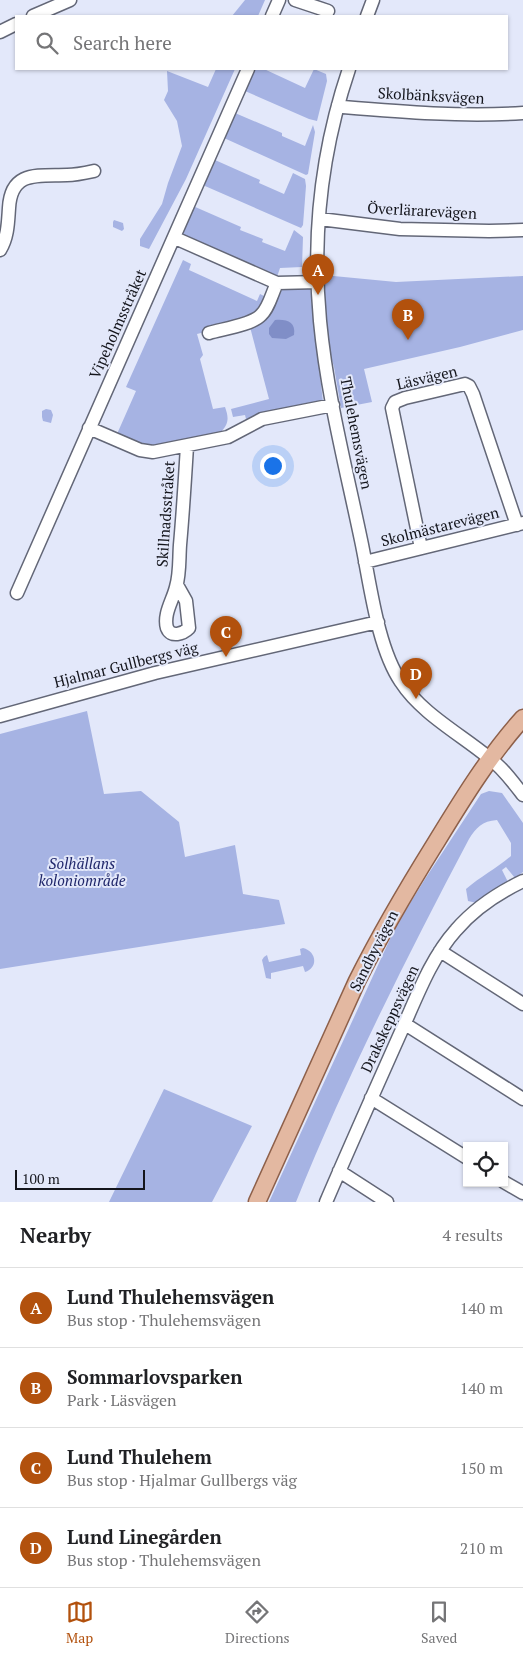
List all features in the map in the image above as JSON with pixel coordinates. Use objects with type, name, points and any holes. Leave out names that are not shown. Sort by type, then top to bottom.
[{"type":"main road","name":"Sandbyvägen","points":[[258,1202],[357,980],[374,947],[402,897],[464,796],[490,758],[523,718]]},
{"type":"street","points":[[35,15],[70,0]]},
{"type":"street","points":[[272,15],[279,0]]},
{"type":"street","points":[[295,0],[328,11]]},
{"type":"street","points":[[367,15],[373,0]]},
{"type":"street","points":[[0,32],[15,24]]},
{"type":"street","name":"Vipeholmsstråket","points":[[17,593],[248,70]]},
{"type":"street","name":"Thulehemsvägen","points":[[349,70],[328,147],[320,219],[318,282],[322,338],[333,405],[378,622],[390,662],[407,690],[439,720],[490,758],[523,795]]},
{"type":"street","name":"Skolbänksvägen","points":[[338,105],[401,112],[461,115],[523,114]]},
{"type":"street","points":[[0,250],[7,233],[9,200],[17,184],[27,177],[36,175],[67,175],[94,171]]},
{"type":"street","name":"Överlärarevägen","points":[[320,219],[400,229],[523,230]]},
{"type":"street","points":[[175,238],[277,283],[318,282]]},
{"type":"street","points":[[209,333],[259,317],[266,308],[277,283]]},
{"type":"street","name":"Läsvägen","points":[[421,548],[392,408],[395,402],[405,398],[465,384],[471,388],[520,524]]},
{"type":"street","points":[[89,428],[146,452],[163,451],[228,437],[259,420],[333,405]]},
{"type":"street","name":"Skillnadsstråket","points":[[177,585],[187,446]]},
{"type":"street","name":"Skolmästarevägen","points":[[366,562],[520,524]]},
{"type":"street","name":"Hjalmar Gullbergs väg","points":[[0,716],[155,673],[378,622]]},
{"type":"street","name":"Drakskeppsvägen","points":[[326,1202],[371,1098],[440,951],[456,929],[474,912],[499,894],[523,881]]},
{"type":"street","points":[[440,951],[523,1004]]},
{"type":"street","points":[[405,1024],[523,1098]]},
{"type":"street","points":[[371,1098],[463,1156]]},
{"type":"street","points":[[339,1171],[388,1202]]},
{"type":"street","points":[[508,1184],[523,1193]]},
{"type":"green space","points":[[245,0],[265,0],[258,15],[233,15]]},
{"type":"green space","points":[[216,70],[235,70],[186,179],[149,249],[140,246],[140,239],[162,204],[182,146],[177,121],[164,100],[168,91],[167,71],[208,87]]},
{"type":"green space","points":[[255,70],[266,70],[305,88],[314,70],[326,74],[327,81],[317,121],[245,91]]},
{"type":"green space","points":[[235,113],[282,133],[282,136],[305,146],[313,125],[315,132],[308,174],[306,175],[224,138]]},
{"type":"green space","points":[[215,160],[260,180],[259,183],[284,194],[293,173],[305,179],[303,225],[301,228],[205,186],[204,182]]},
{"type":"green space","points":[[193,206],[241,227],[240,230],[263,239],[262,242],[285,251],[294,230],[303,237],[302,267],[280,268],[277,277],[184,236],[182,233]]},
{"type":"green space","points":[[114,220],[123,223],[124,229],[122,231],[113,227]]},
{"type":"green space","points":[[183,260],[191,264],[189,270],[257,301],[260,294],[266,297],[260,309],[248,321],[197,334],[203,355],[200,359],[213,409],[225,407],[228,418],[223,430],[220,433],[148,448],[117,434],[136,391],[126,387]]},
{"type":"green space","points":[[323,275],[396,282],[523,276],[523,330],[460,347],[364,369],[372,402],[341,408],[329,350]]},
{"type":"green space","points":[[310,288],[323,402],[246,419],[245,415],[233,417],[231,409],[269,399],[250,327],[281,290]]},
{"type":"green space","points":[[46,409],[51,410],[53,415],[51,423],[43,421],[42,411]]},
{"type":"green space","name":"Solhällans koloniområde","points":[[87,711],[104,794],[141,791],[179,822],[185,857],[235,845],[243,894],[279,900],[285,924],[0,969],[0,734]]},
{"type":"green space","points":[[489,791],[502,793],[523,823],[523,872],[515,878],[506,867],[502,870],[508,882],[477,903],[468,901],[466,889],[511,856],[511,843],[497,820],[483,824],[474,832],[400,973],[335,1110],[296,1202],[269,1202],[396,926],[481,794]]},
{"type":"green space","points":[[303,948],[311,952],[314,959],[314,963],[309,970],[305,972],[303,966],[271,973],[271,979],[266,978],[262,960],[264,957],[267,955],[269,962],[301,955],[300,949]]},
{"type":"green space","points":[[164,1089],[252,1126],[212,1202],[109,1202]]},
{"type":"shaded area","points":[[275,320],[290,322],[294,327],[294,335],[286,339],[272,338],[269,334],[269,328]]},
{"type":"place","name":"Lund Thulehemsvägen","points":[[318,295]]},
{"type":"place","name":"Sommarlovsparken","points":[[408,340]]},
{"type":"place","name":"Lund Thulehem","points":[[226,657]]},
{"type":"place","name":"Lund Linegården","points":[[416,699]]}]
